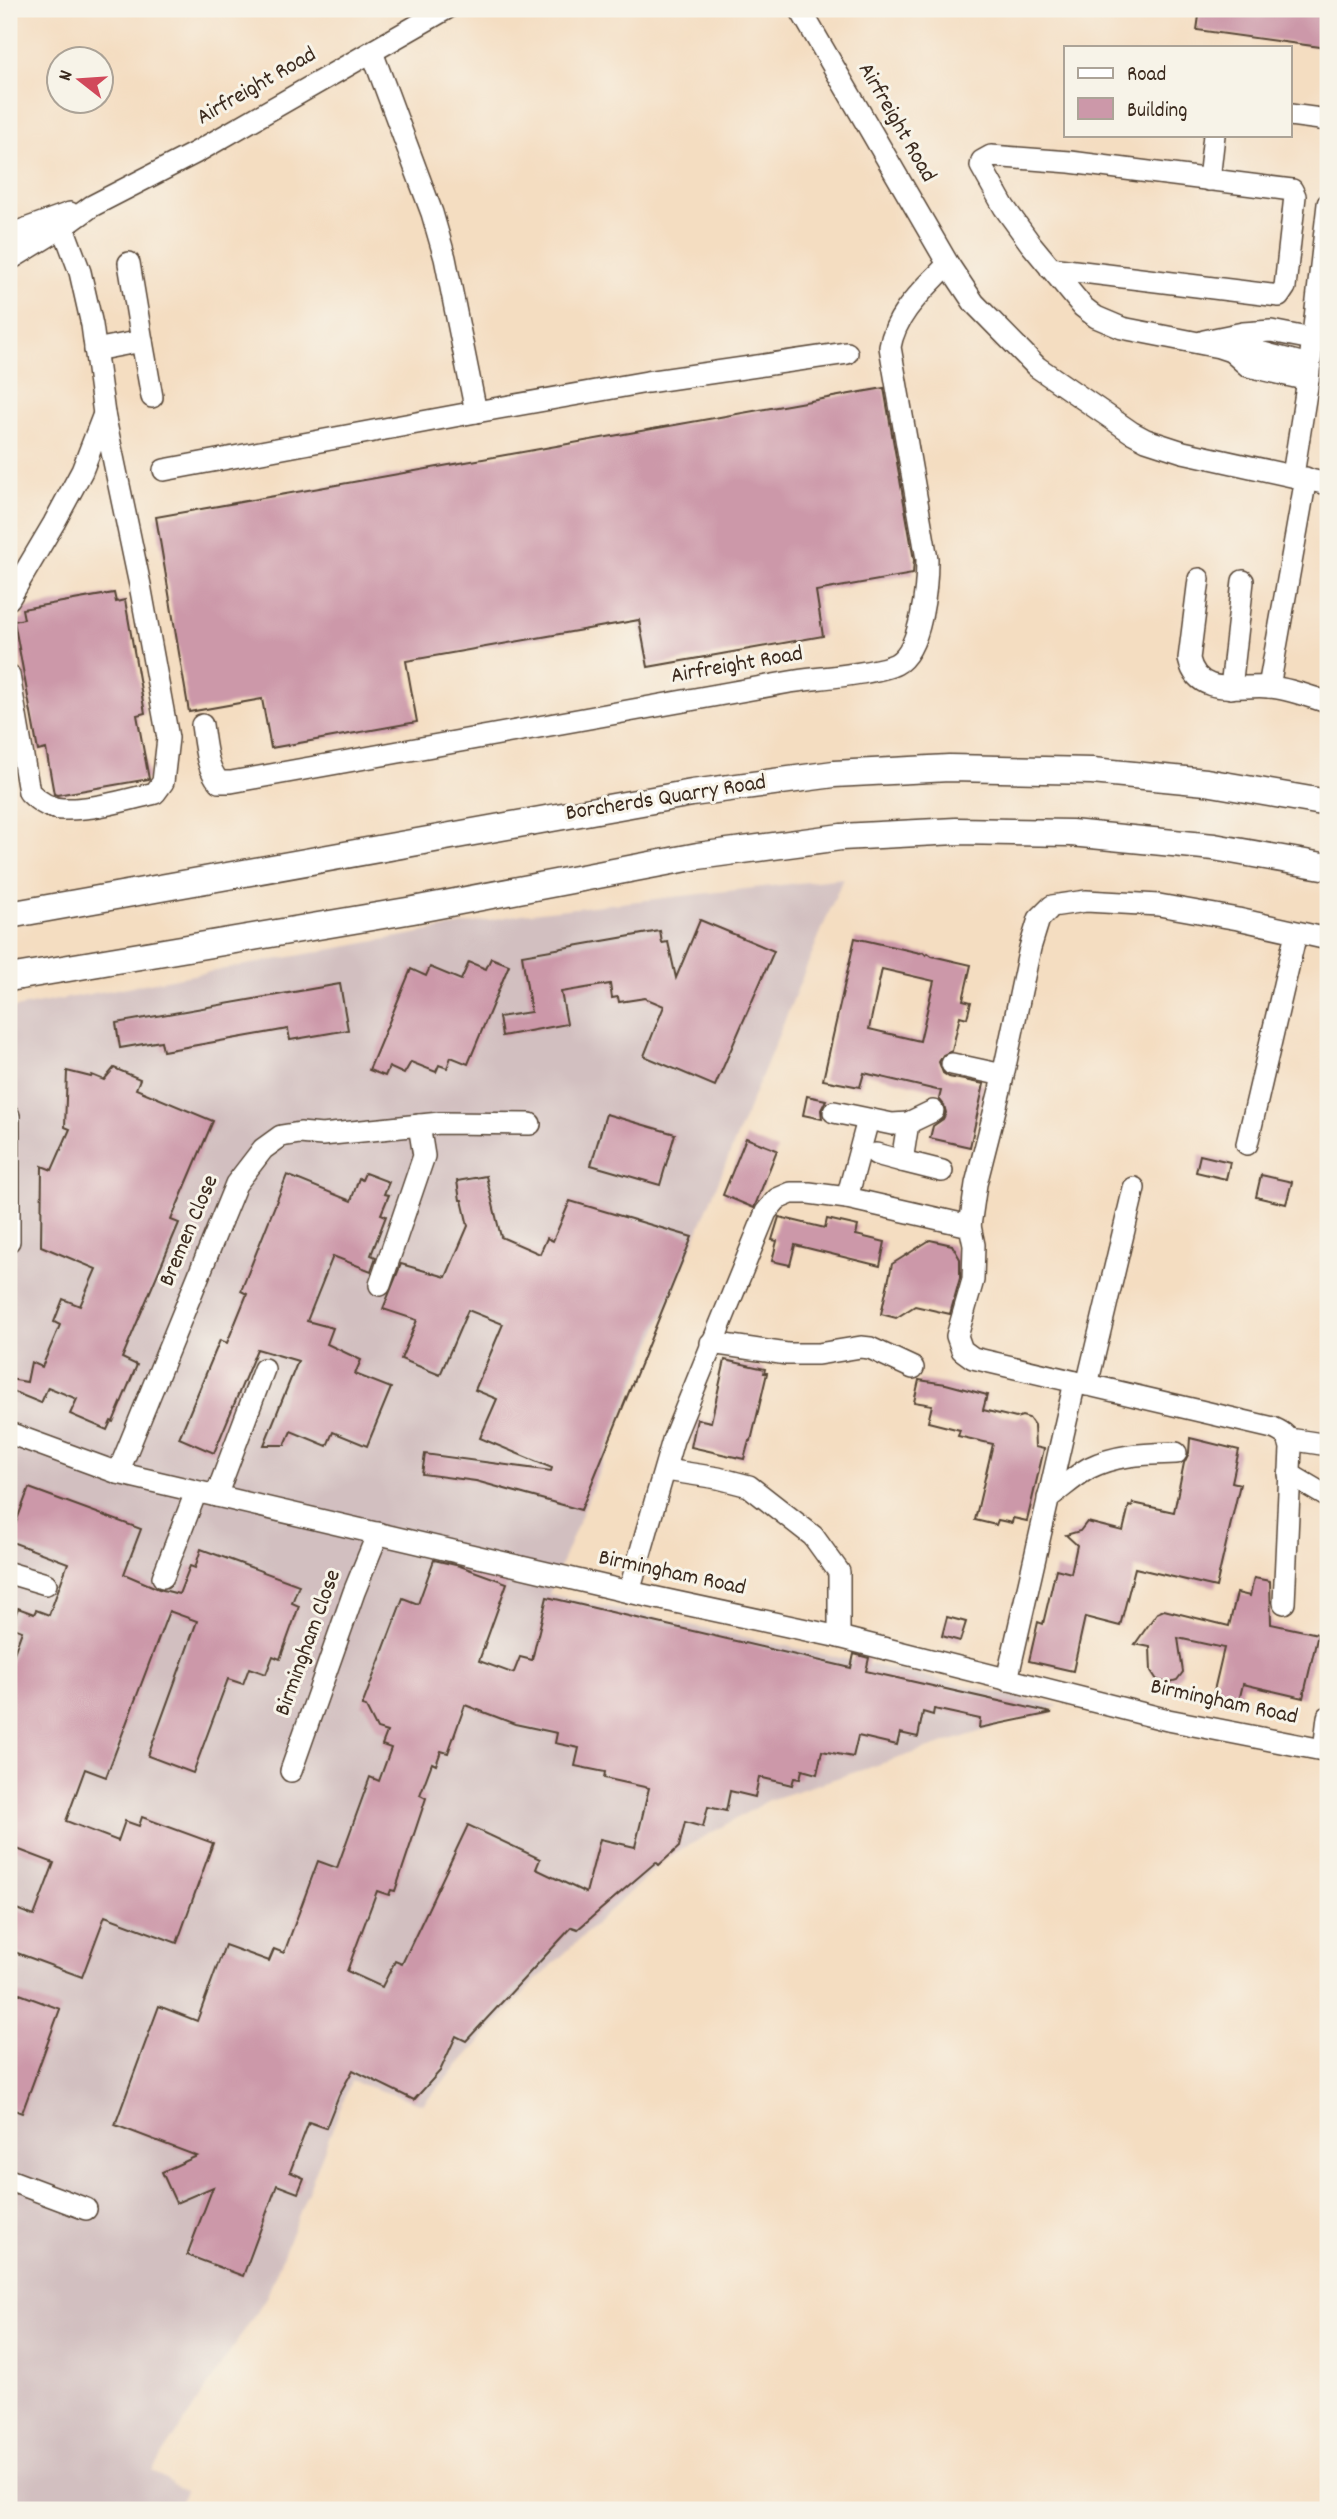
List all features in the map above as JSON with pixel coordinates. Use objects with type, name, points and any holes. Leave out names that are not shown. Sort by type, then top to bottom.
[{"type":"main road","name":"Borcherds Quarry Road","points":[[9,915],[692,793],[834,775],[958,768],[1092,771],[1224,784],[1328,803]]},
{"type":"main road","points":[[9,978],[413,910],[708,854],[841,837],[956,831],[1081,834],[1214,847],[1328,867]]},
{"type":"lane","name":"Airfreight Road","points":[[9,235],[92,206],[195,153],[446,9]]},
{"type":"lane","name":"Airfreight Road","points":[[800,9],[948,264],[974,303],[1037,367],[1146,440],[1183,452],[1328,484]]},
{"type":"lane","points":[[372,52],[432,213],[445,258],[476,412]]},
{"type":"lane","points":[[1292,115],[1328,120]]},
{"type":"lane","points":[[1209,180],[1214,136]]},
{"type":"lane","points":[[1050,268],[1279,296],[1285,287],[1294,191],[1070,162],[985,158],[981,166],[1010,216],[1050,268],[1083,307],[1109,323],[1202,342],[1231,352],[1314,357]]},
{"type":"lane","points":[[1269,687],[1314,357],[1328,204]]},
{"type":"lane","name":"Airfreight Road","points":[[9,260],[92,206]]},
{"type":"lane","points":[[9,675],[29,792],[39,800],[62,809],[112,803],[155,793],[160,789],[166,770],[168,738],[140,585],[104,414],[96,350],[80,272],[63,227]]},
{"type":"lane","points":[[129,263],[152,397]]},
{"type":"lane","name":"Airfreight Road","points":[[202,725],[209,764],[214,776],[219,782],[230,782],[897,664],[908,653],[922,611],[927,583],[927,559],[890,347],[896,325],[911,302],[948,264]]},
{"type":"lane","points":[[1202,342],[1243,333],[1272,331],[1314,357]]},
{"type":"lane","points":[[96,350],[142,341]]},
{"type":"lane","points":[[164,470],[647,382],[846,353]]},
{"type":"lane","points":[[9,599],[82,471],[104,414]]},
{"type":"lane","points":[[1199,579],[1189,659],[1192,671],[1201,681],[1231,688],[1269,687],[1328,702]]},
{"type":"lane","points":[[1231,688],[1244,581]]},
{"type":"lane","points":[[1284,1604],[1291,1448],[1284,1433],[1273,1428],[984,1362],[966,1355],[957,1336],[972,1280],[974,1245],[970,1226],[976,1184],[1039,919],[1052,906],[1086,901],[1159,905],[1328,939]]},
{"type":"lane","points":[[1247,1144],[1297,933]]},
{"type":"lane","points":[[952,1063],[1003,1075]]},
{"type":"lane","points":[[834,1112],[892,1124],[908,1123],[933,1111]]},
{"type":"lane","points":[[9,1116],[9,1241]]},
{"type":"lane","points":[[847,1198],[868,1119]]},
{"type":"lane","points":[[902,1161],[908,1123]]},
{"type":"lane","name":"Bremen Close","points":[[118,1473],[236,1184],[263,1149],[281,1136],[300,1133],[322,1135],[419,1125],[530,1124]]},
{"type":"lane","points":[[380,1285],[424,1156],[419,1125]]},
{"type":"lane","points":[[876,1154],[942,1171]]},
{"type":"lane","points":[[1007,1680],[1048,1498],[1134,1188]]},
{"type":"lane","points":[[629,1592],[673,1440],[770,1206],[791,1193],[809,1193],[847,1198],[970,1226]]},
{"type":"lane","points":[[711,1343],[787,1354],[818,1354],[862,1347],[870,1348],[913,1368]]},
{"type":"lane","points":[[163,1577],[206,1494],[264,1369]]},
{"type":"lane","name":"Birmingham Road","points":[[9,1433],[118,1473],[629,1592],[839,1637],[1168,1720],[1326,1750]]},
{"type":"lane","points":[[1289,1439],[1328,1445]]},
{"type":"lane","points":[[1048,1498],[1087,1469],[1102,1463],[1133,1455],[1175,1453]]},
{"type":"lane","points":[[666,1470],[749,1486],[813,1536],[839,1572],[839,1637]]},
{"type":"lane","points":[[1289,1474],[1328,1497]]},
{"type":"lane","name":"Birmingham Close","points":[[291,1771],[354,1592],[378,1533]]},
{"type":"lane","points":[[9,1573],[46,1584]]},
{"type":"lane","points":[[1326,1750],[1328,1717]]},
{"type":"lane","points":[[9,2180],[86,2209]]},
{"type":"shaded area","points":[[843,878],[549,1594],[1059,1706],[769,1800],[665,1859],[533,1983],[423,2104],[351,2081],[267,2296],[152,2471],[185,2491],[177,2510],[9,2510],[9,1009],[522,914]]},
{"type":"building","points":[[1200,9],[1328,9],[1328,48],[1197,30]]},
{"type":"building","points":[[884,388],[914,560],[913,574],[816,591],[823,636],[648,667],[639,620],[406,661],[417,722],[271,748],[262,699],[189,712],[156,517]]},
{"type":"building","points":[[114,593],[116,602],[125,600],[145,713],[137,715],[149,779],[57,795],[54,794],[46,749],[38,751],[14,621],[24,619],[22,609]]},
{"type":"building","points":[[700,920],[774,951],[715,1086],[644,1056],[664,1006],[645,998],[619,1002],[618,997],[612,998],[610,984],[561,992],[567,1024],[502,1036],[499,1017],[531,1012],[522,955],[660,931],[662,943],[668,942],[676,978]]},
{"type":"building","points":[[855,938],[971,965],[963,1000],[971,1002],[967,1018],[960,1016],[952,1051],[943,1055],[939,1062],[943,1073],[949,1077],[984,1084],[970,1147],[930,1138],[933,1126],[943,1119],[946,1113],[939,1099],[941,1091],[864,1073],[860,1087],[823,1080]],"holes":[[[882,969],[934,981],[920,1041],[869,1029]]]},
{"type":"building","points":[[491,958],[509,965],[468,1064],[451,1057],[447,1068],[439,1065],[436,1072],[411,1062],[404,1074],[389,1067],[385,1076],[369,1070],[411,969],[426,976],[430,967],[461,980],[469,962],[486,969]]},
{"type":"building","points":[[340,984],[348,1030],[290,1040],[288,1029],[163,1051],[161,1041],[120,1048],[116,1023]]},
{"type":"building","points":[[114,1068],[140,1079],[136,1089],[213,1121],[171,1220],[179,1223],[122,1358],[137,1365],[107,1430],[70,1414],[77,1399],[48,1387],[41,1403],[9,1390],[9,1379],[27,1382],[31,1362],[42,1367],[60,1325],[54,1322],[63,1299],[80,1306],[96,1269],[41,1246],[42,1166],[52,1170],[70,1129],[65,1127],[67,1071],[104,1080]]},
{"type":"building","points":[[807,1096],[826,1100],[821,1110],[822,1119],[803,1115]]},
{"type":"building","points":[[606,1114],[675,1134],[660,1185],[591,1165]]},
{"type":"building","points":[[746,1138],[777,1150],[754,1208],[723,1195]]},
{"type":"building","points":[[1200,1155],[1230,1162],[1226,1179],[1196,1172]]},
{"type":"building","points":[[365,1173],[389,1182],[384,1194],[389,1195],[381,1214],[386,1216],[371,1255],[376,1257],[371,1271],[333,1256],[307,1321],[333,1328],[327,1344],[361,1360],[355,1374],[391,1388],[367,1446],[333,1432],[327,1446],[291,1431],[285,1445],[264,1445],[298,1361],[257,1349],[214,1453],[179,1438],[220,1340],[227,1343],[247,1294],[241,1291],[287,1175],[351,1201],[359,1178],[362,1180]]},
{"type":"building","points":[[1261,1175],[1292,1182],[1286,1204],[1256,1197]]},
{"type":"building","points":[[486,1176],[501,1237],[540,1254],[547,1238],[553,1241],[570,1201],[692,1237],[581,1510],[476,1481],[422,1474],[425,1454],[551,1471],[552,1468],[480,1438],[497,1399],[475,1390],[503,1324],[468,1310],[440,1375],[401,1359],[417,1320],[383,1309],[401,1264],[446,1277],[468,1226],[457,1181]]},
{"type":"building","points":[[779,1217],[825,1228],[827,1219],[858,1226],[856,1235],[885,1242],[880,1266],[795,1245],[790,1265],[772,1261],[777,1241],[772,1240]]},
{"type":"building","points":[[930,1240],[952,1245],[960,1259],[960,1278],[950,1314],[915,1306],[896,1318],[881,1314],[892,1264]]},
{"type":"building","points":[[725,1360],[765,1369],[764,1373],[767,1373],[751,1441],[744,1459],[691,1447],[697,1419],[711,1422]]},
{"type":"building","points":[[919,1380],[987,1395],[983,1410],[1016,1418],[1029,1418],[1034,1425],[1035,1447],[1044,1449],[1027,1521],[1013,1518],[1012,1523],[998,1520],[996,1525],[975,1520],[993,1444],[958,1436],[960,1430],[928,1422],[932,1405],[914,1402]]},
{"type":"building","points":[[1190,1438],[1239,1450],[1232,1482],[1240,1484],[1216,1587],[1135,1568],[1120,1626],[1085,1617],[1073,1671],[1029,1661],[1038,1622],[1043,1624],[1056,1569],[1071,1573],[1077,1545],[1066,1535],[1080,1531],[1087,1522],[1123,1531],[1129,1506],[1132,1507],[1133,1503],[1174,1512],[1184,1463],[1189,1453]]},
{"type":"building","points":[[29,1488],[141,1529],[124,1574],[159,1589],[179,1594],[190,1566],[195,1568],[201,1549],[299,1585],[292,1603],[299,1606],[280,1659],[273,1656],[266,1674],[249,1668],[243,1684],[228,1679],[193,1773],[148,1756],[197,1621],[169,1611],[106,1777],[85,1769],[66,1821],[118,1841],[125,1821],[139,1826],[142,1817],[213,1843],[177,1943],[105,1916],[82,1977],[9,1950],[9,1906],[34,1916],[54,1863],[9,1846],[9,1667],[22,1631],[11,1627],[18,1608],[34,1614],[36,1610],[49,1615],[68,1563],[9,1541]]},
{"type":"building","points":[[434,1560],[507,1583],[479,1661],[512,1673],[520,1657],[532,1660],[547,1597],[851,1668],[854,1654],[869,1658],[866,1671],[1052,1713],[979,1728],[980,1719],[934,1709],[933,1715],[923,1712],[918,1737],[900,1733],[897,1745],[858,1736],[853,1757],[822,1751],[817,1774],[802,1770],[800,1779],[794,1778],[792,1785],[759,1777],[755,1797],[730,1791],[726,1811],[708,1807],[703,1827],[685,1822],[679,1847],[659,1865],[656,1862],[578,1929],[572,1927],[466,2041],[456,2036],[440,2071],[414,2100],[353,2070],[339,2095],[326,2128],[309,2122],[290,2172],[304,2178],[298,2193],[277,2185],[243,2276],[187,2255],[213,2187],[176,2203],[162,2172],[197,2156],[115,2125],[159,2006],[197,2021],[225,1945],[269,1961],[274,1949],[284,1953],[318,1861],[337,1868],[370,1777],[379,1781],[391,1748],[382,1745],[387,1732],[377,1729],[366,1707],[362,1706],[403,1598],[418,1604]],"holes":[[[465,1705],[515,1724],[557,1733],[555,1743],[579,1748],[575,1766],[605,1772],[604,1778],[649,1788],[635,1847],[600,1839],[586,1893],[536,1869],[540,1859],[468,1825],[402,1964],[395,1961],[382,1987],[347,1971],[377,1891],[389,1895],[391,1890],[395,1891],[426,1798],[420,1795],[432,1763],[436,1765],[441,1751],[448,1753]]]},
{"type":"building","points":[[1254,1578],[1270,1581],[1271,1624],[1318,1634],[1303,1698],[1243,1684],[1238,1705],[1212,1699],[1224,1648],[1178,1638],[1183,1672],[1177,1680],[1167,1683],[1157,1680],[1151,1671],[1150,1647],[1135,1644],[1157,1613],[1164,1610],[1229,1626],[1237,1593],[1250,1596]]},
{"type":"building","points":[[947,1617],[966,1622],[960,1641],[942,1636]]},
{"type":"building","points":[[9,1990],[60,2009],[22,2113],[9,2108]]}]
